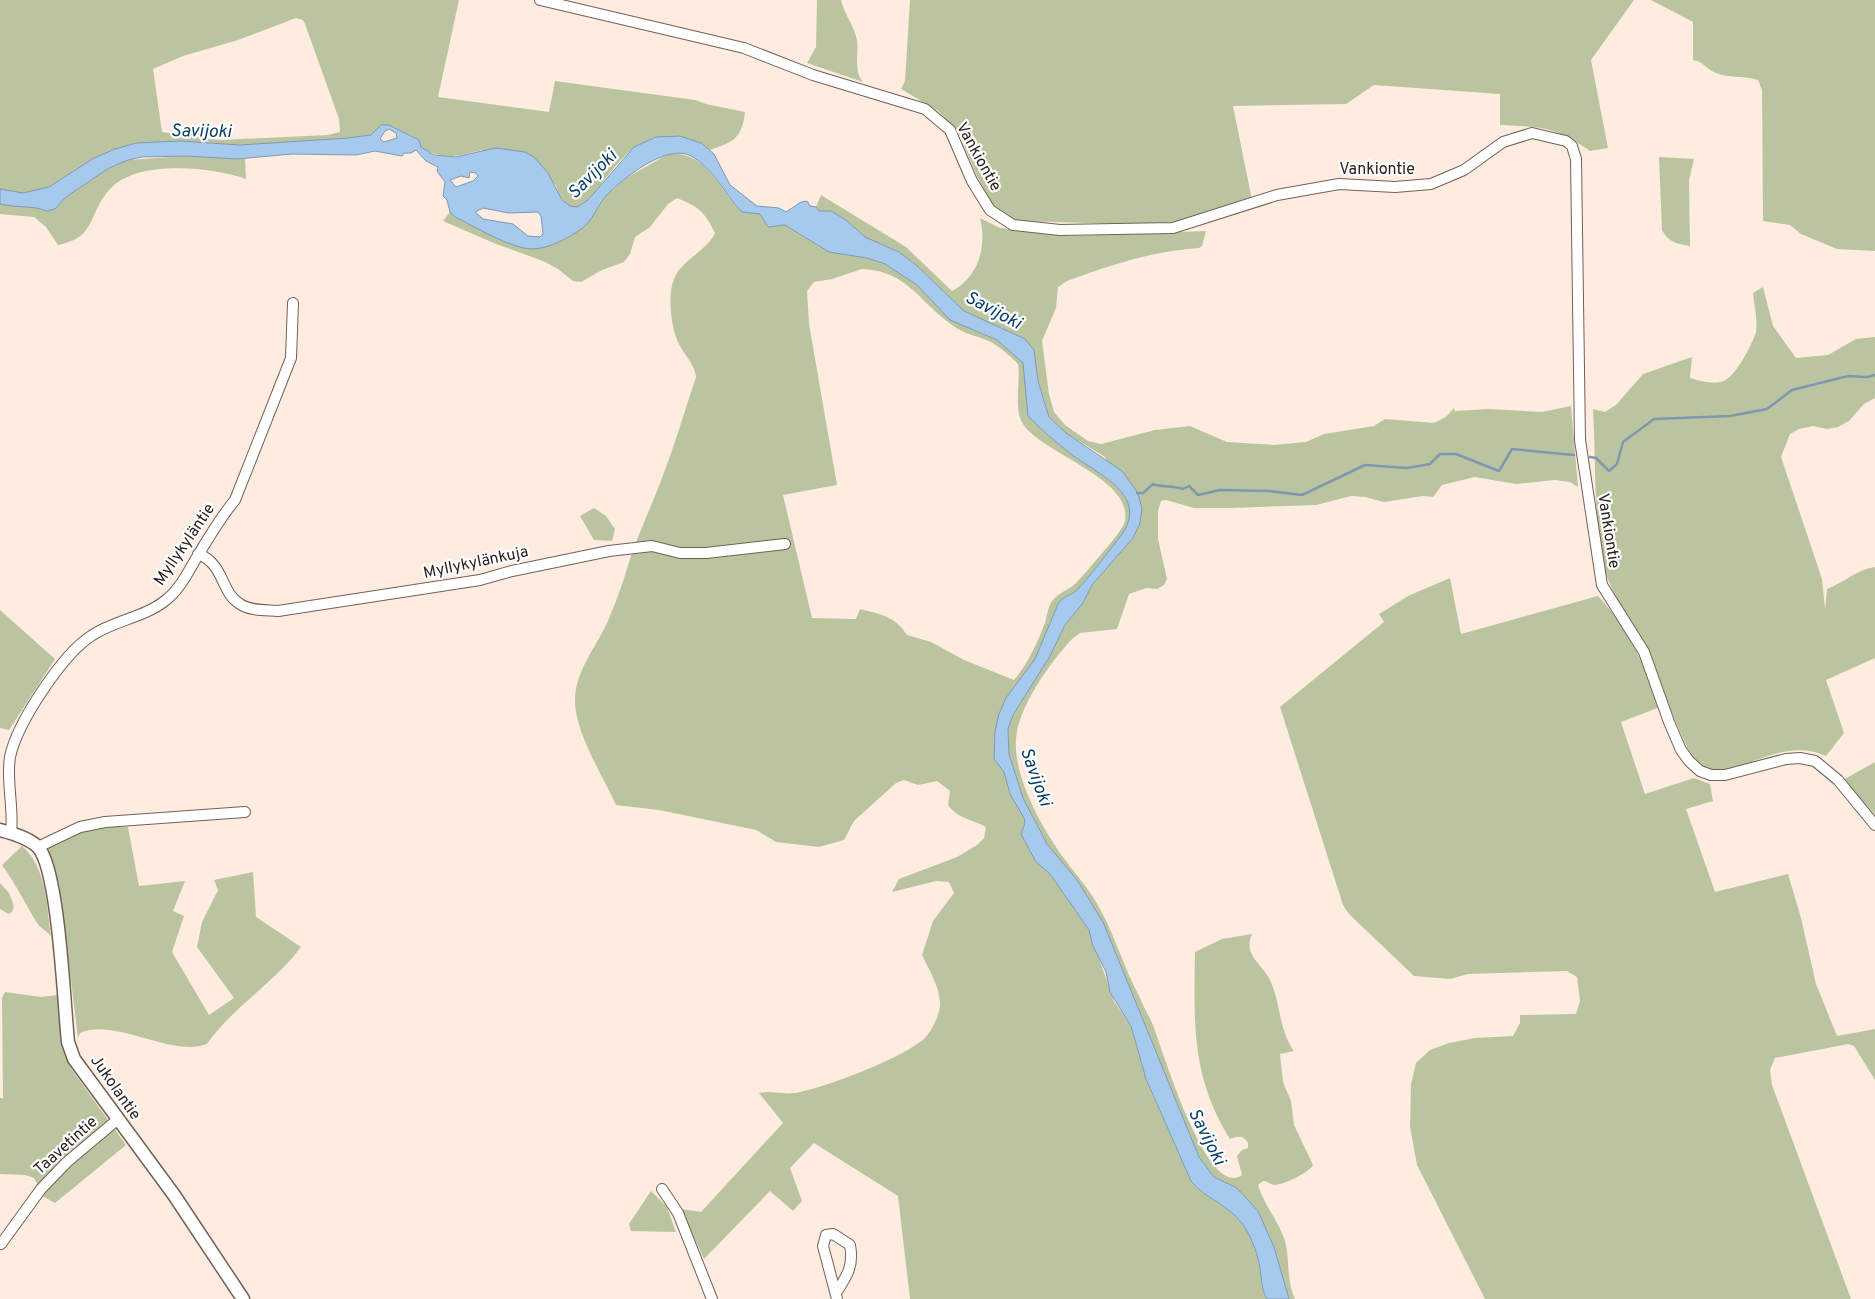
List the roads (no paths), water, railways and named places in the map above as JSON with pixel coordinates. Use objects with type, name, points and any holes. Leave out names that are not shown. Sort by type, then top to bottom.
[{"type":"street","name":"Vankiontie","points":[[540,0],[744,48],[813,74],[925,109],[950,130],[972,180],[990,210],[1013,225],[1060,230],[1173,228],[1277,195],[1339,184],[1395,187],[1431,184],[1464,170],[1503,142],[1532,134],[1566,141],[1572,146],[1576,159],[1580,440],[1602,585],[1644,652],[1681,750],[1700,771],[1711,775],[1724,775],[1786,759],[1800,758],[1814,761],[1827,769],[1838,780],[1875,825]]},
{"type":"street","name":"Myllykyläntie","points":[[5,831],[13,815],[9,772],[14,742],[22,725],[59,668],[71,653],[92,635],[148,612],[167,600],[176,590],[235,500],[287,372],[293,345],[293,303]]},
{"type":"street","name":"Myllykylänkuja","points":[[198,554],[213,563],[220,573],[232,599],[241,606],[258,610],[278,611],[480,580],[512,571],[609,551],[652,546],[680,553],[706,553],[786,544]]},
{"type":"street","points":[[5,831],[38,848],[80,827],[105,822],[245,812]]},
{"type":"street","name":"Jukolantie","points":[[38,848],[48,870],[54,901],[68,1042],[83,1073],[174,1195],[243,1299]]},
{"type":"street","name":"Taavetintie","points":[[1,1244],[41,1189],[67,1162],[117,1120]]},
{"type":"street","points":[[662,1189],[678,1213],[712,1299]]},
{"type":"street","points":[[833,1234],[842,1238],[850,1245],[853,1258],[851,1270],[836,1296],[823,1246],[826,1236],[833,1234]]},
{"type":"water","points":[[381,125],[389,125],[419,140],[421,147],[434,155],[455,157],[496,148],[525,152],[534,157],[548,173],[562,200],[570,206],[577,207],[588,200],[634,147],[656,137],[680,136],[701,143],[714,154],[730,185],[757,206],[779,208],[786,212],[801,202],[807,201],[810,206],[816,207],[819,211],[831,211],[846,220],[865,237],[899,252],[915,264],[964,311],[1025,339],[1034,350],[1038,381],[1049,417],[1066,433],[1122,471],[1138,493],[1142,509],[1140,523],[1133,538],[1092,585],[1083,603],[1065,625],[1050,656],[1013,715],[1008,729],[1009,754],[1023,798],[1047,844],[1077,880],[1103,922],[1199,1157],[1214,1177],[1237,1188],[1258,1211],[1274,1247],[1289,1299],[1267,1299],[1256,1252],[1244,1226],[1231,1212],[1203,1193],[1191,1181],[1146,1079],[1131,1026],[1110,992],[1106,972],[1093,946],[1089,930],[1050,874],[1036,862],[1021,834],[1025,823],[1024,818],[1010,794],[1004,772],[994,759],[995,731],[999,714],[1006,698],[1035,659],[1058,604],[1081,586],[1119,538],[1128,523],[1130,510],[1126,498],[1118,488],[1107,478],[1065,449],[1028,416],[1023,363],[997,340],[950,320],[917,285],[885,264],[867,258],[829,252],[785,225],[768,227],[760,214],[742,212],[707,168],[691,156],[681,153],[658,158],[634,172],[606,196],[585,226],[564,239],[538,249],[513,245],[455,217],[450,212],[447,200],[443,196],[445,182],[437,171],[438,167],[426,161],[416,150],[411,153],[404,153],[402,156],[375,151],[356,155],[292,154],[237,159],[187,156],[142,157],[128,160],[109,168],[66,197],[55,209],[47,211],[0,204],[0,189],[23,193],[49,187],[94,158],[136,143],[180,141],[240,145],[371,135]],"holes":[[[389,129],[396,133],[397,138],[384,142],[380,139],[385,131]],[[470,172],[476,173],[478,176],[473,181],[456,187],[450,180],[461,176],[469,178]],[[483,208],[509,213],[538,212],[541,216],[543,234],[540,237],[528,236],[513,224],[483,219],[475,212]]]},
{"type":"waterway","points":[[1590,457],[1596,458],[1609,471],[1617,464],[1623,442],[1654,419],[1730,416],[1767,409],[1792,390],[1848,376],[1867,377],[1875,375]]},
{"type":"waterway","points":[[1137,493],[1143,493],[1153,484],[1183,489],[1189,486],[1198,495],[1220,490],[1269,491],[1302,495],[1365,465],[1407,468],[1430,464],[1440,454],[1456,454],[1499,471],[1512,449],[1574,455]]},
{"type":"water label","name":"Savijoki","points":[[201,132]]},
{"type":"water label","name":"Savijoki","points":[[593,175]]},
{"type":"water label","name":"Savijoki","points":[[993,311]]},
{"type":"water label","name":"Savijoki","points":[[1035,777]]},
{"type":"water label","name":"Savijoki","points":[[1206,1137]]}]
